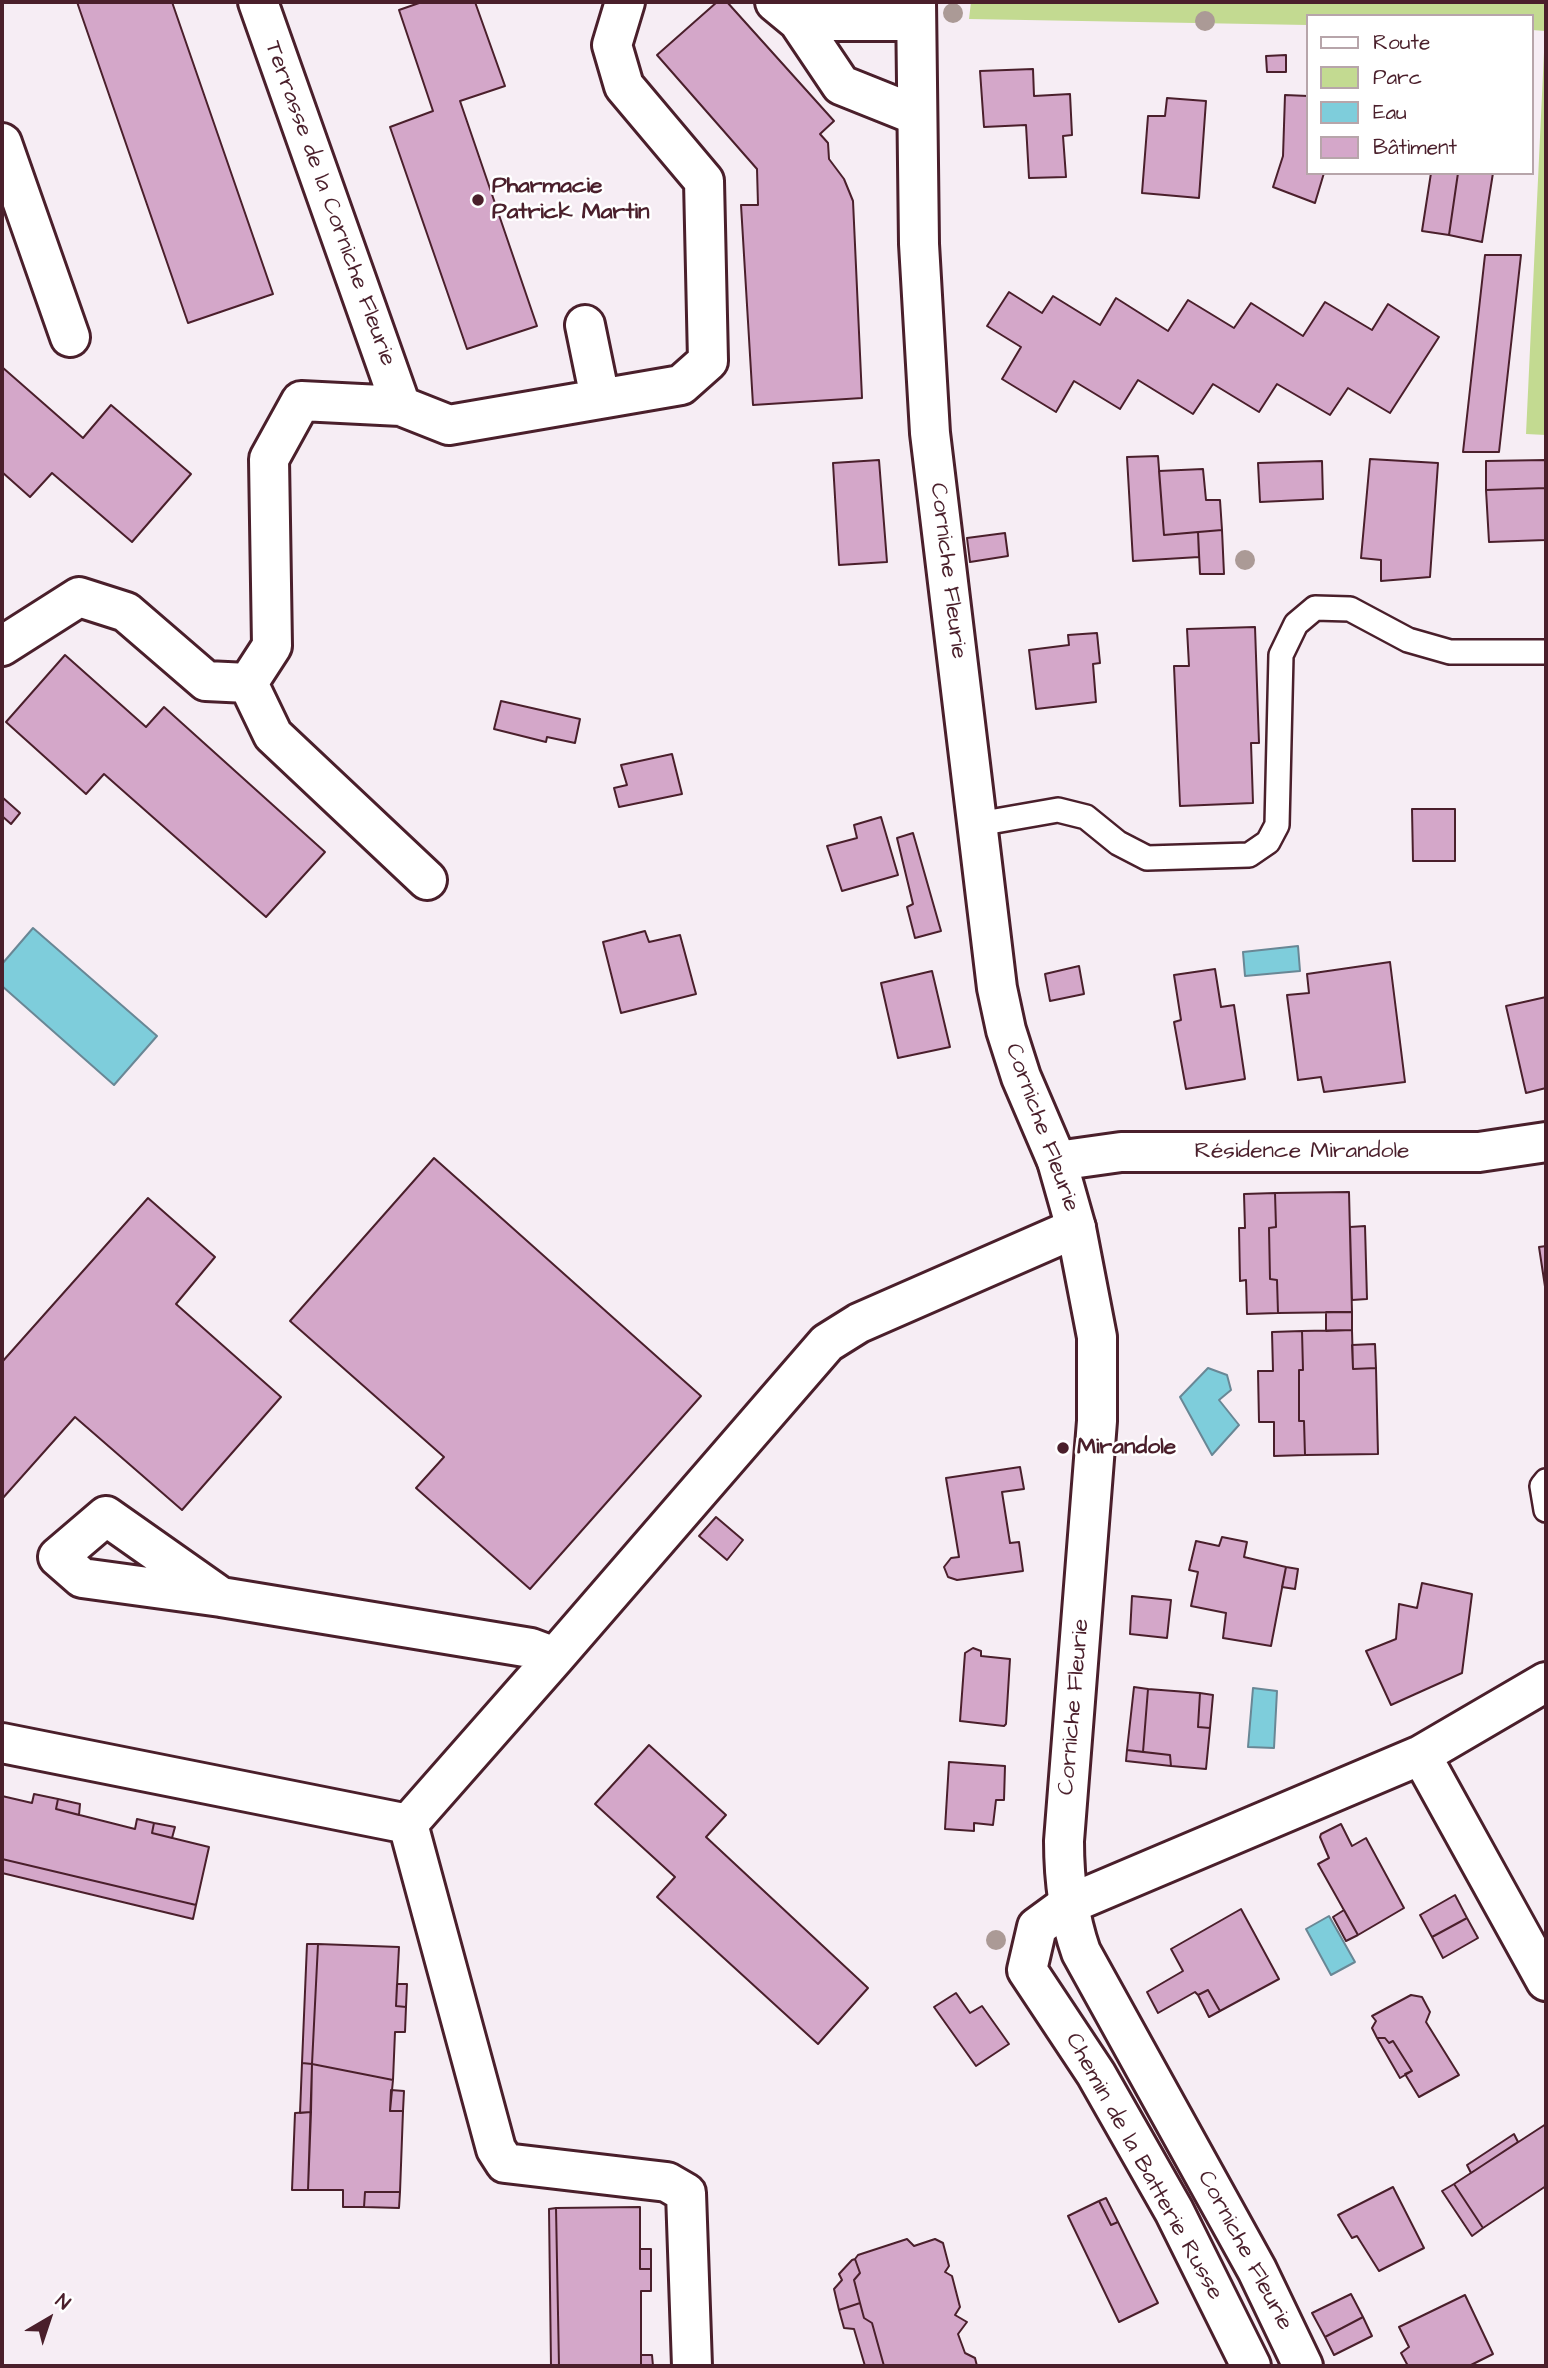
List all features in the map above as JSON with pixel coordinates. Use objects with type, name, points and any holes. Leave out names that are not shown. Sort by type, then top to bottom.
[{"type":"street","name":"Terrasse de la Corniche Fleurie","points":[[258,2],[401,406]]},
{"type":"street","points":[[247,682],[272,646],[269,458],[301,401],[401,406],[449,425],[681,385],[708,360],[704,181],[624,86],[612,46],[625,2]]},
{"type":"street","points":[[787,11],[915,11]]},
{"type":"street","points":[[787,11],[841,85],[916,115]]},
{"type":"street","name":"Corniche Fleurie","points":[[915,11],[919,244],[930,433],[997,988],[1006,1030],[1021,1077],[1057,1161],[1076,1228],[1097,1337],[1097,1421],[1064,1842],[1067,1905],[1081,1952],[1257,2270],[1303,2366]]},
{"type":"street","points":[[2,143],[70,337]]},
{"type":"street","points":[[585,325],[600,398]]},
{"type":"street","points":[[2,646],[79,597],[126,611],[206,681],[247,682]]},
{"type":"street","points":[[247,682],[273,735],[427,880]]},
{"type":"street","name":"Résidence Mirandole","points":[[1057,1161],[1121,1152],[1479,1152],[1546,1142]]},
{"type":"street","points":[[408,1824],[827,1342],[859,1323],[1076,1228]]},
{"type":"street","points":[[221,1597],[531,1648],[555,1657]]},
{"type":"street","name":"Chemin de la Batterie Russe","points":[[1251,2366],[1168,2200],[1096,2074],[1027,1970],[1037,1927],[1067,1905],[1421,1755],[1546,1682]]},
{"type":"street","points":[[2,1743],[408,1824]]},
{"type":"street","points":[[1421,1755],[1546,1981]]},
{"type":"street","points":[[408,1824],[496,2149],[505,2163],[667,2182],[686,2193],[692,2366]]},
{"type":"lane","points":[[978,824],[1058,810],[1086,817],[1118,843],[1147,858],[1249,855],[1268,842],[1277,825],[1281,655],[1296,624],[1315,608],[1350,609],[1408,640],[1450,652],[1546,652]]},
{"type":"lane","points":[[1546,1481],[1542,1486],[1546,1510]]},
{"type":"green space","points":[[971,2],[1546,2],[1546,435],[1526,434],[1545,31],[1534,30],[1534,14],[1306,14],[1306,25],[969,19]]},
{"type":"water","points":[[33,928],[157,1036],[114,1085],[2,986],[2,964]]},
{"type":"water","points":[[1298,946],[1300,971],[1245,976],[1243,952]]},
{"type":"water","points":[[1208,1368],[1227,1375],[1231,1390],[1219,1400],[1239,1425],[1212,1455],[1180,1397]]},
{"type":"water","points":[[1253,1688],[1277,1691],[1274,1748],[1248,1747]]},
{"type":"water","points":[[1329,1916],[1355,1962],[1331,1975],[1306,1929]]},
{"type":"building","points":[[77,2],[172,2],[273,294],[188,323]]},
{"type":"building","points":[[422,2],[475,2],[505,86],[460,101],[537,326],[467,349],[390,127],[433,111],[399,10]]},
{"type":"building","points":[[717,2],[727,2],[834,121],[820,134],[828,143],[829,159],[844,179],[853,201],[862,398],[753,405],[741,205],[758,205],[757,169],[657,55]]},
{"type":"building","points":[[1286,55],[1286,72],[1267,72],[1266,56]]},
{"type":"building","points":[[1033,69],[1034,96],[1070,94],[1072,135],[1063,136],[1066,177],[1029,178],[1026,125],[984,127],[980,71]]},
{"type":"building","points":[[1285,95],[1306,96],[1306,175],[1323,175],[1315,203],[1273,187],[1283,156]]},
{"type":"building","points":[[1167,98],[1206,101],[1199,198],[1142,193],[1148,116],[1165,116]]},
{"type":"building","points":[[1431,175],[1458,175],[1449,235],[1422,231]]},
{"type":"building","points":[[1458,175],[1493,175],[1482,242],[1449,235]]},
{"type":"building","points":[[1485,255],[1521,255],[1499,452],[1463,452]]},
{"type":"building","points":[[1009,292],[1042,313],[1053,296],[1100,325],[1116,298],[1168,331],[1188,300],[1234,328],[1251,303],[1303,336],[1325,302],[1372,330],[1388,304],[1439,337],[1390,413],[1348,388],[1330,415],[1277,384],[1259,412],[1213,384],[1193,414],[1138,380],[1120,409],[1074,381],[1056,412],[1002,379],[1021,347],[987,326]]},
{"type":"building","points":[[2,367],[83,438],[111,405],[191,474],[132,542],[52,473],[30,497],[2,472]]},
{"type":"building","points":[[1158,456],[1164,535],[1198,532],[1199,557],[1133,561],[1127,457]]},
{"type":"building","points":[[1370,459],[1438,463],[1430,577],[1381,581],[1381,560],[1361,558]]},
{"type":"building","points":[[879,460],[887,562],[839,565],[833,463]]},
{"type":"building","points":[[1546,460],[1546,488],[1486,490],[1486,461]]},
{"type":"building","points":[[1322,461],[1323,499],[1260,502],[1258,463]]},
{"type":"building","points":[[1203,469],[1206,500],[1220,500],[1222,530],[1164,535],[1159,471]]},
{"type":"building","points":[[1546,488],[1546,540],[1489,542],[1486,490]]},
{"type":"building","points":[[1222,530],[1224,574],[1200,574],[1198,532]]},
{"type":"building","points":[[1005,533],[1008,556],[970,562],[967,538]]},
{"type":"building","points":[[1255,627],[1259,743],[1251,743],[1253,803],[1180,806],[1174,666],[1189,666],[1187,629]]},
{"type":"building","points":[[1097,633],[1100,663],[1093,664],[1096,702],[1036,709],[1029,650],[1069,645],[1068,635]]},
{"type":"building","points":[[65,655],[146,727],[164,707],[325,852],[266,917],[104,774],[86,794],[6,722]]},
{"type":"building","points":[[501,701],[580,719],[575,743],[547,737],[546,742],[494,729]]},
{"type":"building","points":[[672,754],[682,794],[619,807],[614,788],[627,785],[621,765]]},
{"type":"building","points":[[2,797],[20,813],[11,824],[2,816]]},
{"type":"building","points":[[1412,809],[1455,809],[1455,861],[1413,861]]},
{"type":"building","points":[[881,817],[898,875],[842,891],[827,846],[857,838],[854,825]]},
{"type":"building","points":[[913,833],[941,931],[915,938],[907,907],[913,904],[897,838]]},
{"type":"building","points":[[645,931],[649,942],[680,935],[696,994],[621,1013],[603,942]]},
{"type":"building","points":[[1390,962],[1405,1082],[1324,1092],[1321,1077],[1298,1080],[1287,995],[1309,993],[1307,974]]},
{"type":"building","points":[[1079,966],[1084,994],[1050,1001],[1045,974]]},
{"type":"building","points":[[1215,969],[1221,1007],[1234,1005],[1245,1079],[1186,1089],[1174,1022],[1181,1020],[1174,975]]},
{"type":"building","points":[[932,971],[950,1047],[898,1058],[881,983]]},
{"type":"building","points":[[1546,997],[1546,1088],[1526,1093],[1506,1006]]},
{"type":"building","points":[[434,1158],[701,1396],[530,1589],[416,1488],[444,1457],[290,1321]]},
{"type":"building","points":[[1349,1192],[1352,1312],[1278,1313],[1277,1280],[1270,1279],[1269,1228],[1276,1227],[1275,1193]]},
{"type":"building","points":[[1275,1193],[1276,1227],[1269,1228],[1270,1279],[1277,1280],[1278,1313],[1247,1314],[1246,1280],[1240,1281],[1239,1228],[1245,1228],[1244,1194]]},
{"type":"building","points":[[148,1198],[215,1257],[176,1304],[281,1397],[182,1510],[75,1417],[2,1499],[2,1362]]},
{"type":"building","points":[[1365,1226],[1367,1299],[1352,1300],[1350,1227]]},
{"type":"building","points":[[1546,1246],[1546,1293],[1539,1247]]},
{"type":"building","points":[[1326,1312],[1352,1312],[1352,1330],[1326,1331]]},
{"type":"building","points":[[1352,1330],[1353,1369],[1376,1368],[1378,1454],[1305,1455],[1304,1421],[1299,1421],[1299,1370],[1303,1370],[1302,1331]]},
{"type":"building","points":[[1302,1331],[1303,1370],[1299,1370],[1299,1421],[1304,1421],[1305,1455],[1274,1456],[1274,1422],[1259,1422],[1258,1371],[1273,1371],[1272,1332]]},
{"type":"building","points":[[1375,1344],[1376,1368],[1353,1369],[1352,1345]]},
{"type":"building","points":[[1020,1467],[1024,1489],[1002,1492],[1010,1543],[1019,1542],[1023,1571],[957,1580],[948,1577],[944,1567],[951,1558],[959,1557],[946,1478]]},
{"type":"building","points":[[716,1517],[743,1540],[727,1560],[699,1536]]},
{"type":"building","points":[[1222,1537],[1247,1542],[1244,1557],[1286,1567],[1271,1646],[1223,1638],[1226,1613],[1191,1606],[1198,1572],[1189,1570],[1196,1541],[1219,1546]]},
{"type":"building","points":[[1286,1567],[1298,1569],[1295,1589],[1282,1587]]},
{"type":"building","points":[[1422,1583],[1472,1594],[1462,1673],[1391,1705],[1366,1651],[1396,1639],[1399,1604],[1417,1608]]},
{"type":"building","points":[[1132,1596],[1171,1600],[1167,1638],[1130,1634]]},
{"type":"building","points":[[973,1648],[981,1651],[981,1656],[1010,1659],[1004,1726],[960,1721],[965,1653]]},
{"type":"building","points":[[1134,1687],[1148,1689],[1143,1752],[1127,1750]]},
{"type":"building","points":[[1148,1689],[1200,1693],[1198,1727],[1210,1728],[1206,1769],[1171,1766],[1170,1755],[1143,1752]]},
{"type":"building","points":[[1200,1693],[1213,1695],[1210,1728],[1198,1727]]},
{"type":"building","points":[[649,1745],[726,1815],[706,1837],[868,1988],[818,2044],[657,1897],[675,1877],[595,1804]]},
{"type":"building","points":[[1127,1750],[1170,1755],[1171,1766],[1126,1761]]},
{"type":"building","points":[[949,1762],[1005,1766],[1004,1800],[996,1800],[993,1825],[974,1823],[974,1831],[945,1829]]},
{"type":"building","points":[[34,1794],[58,1799],[56,1809],[135,1829],[137,1819],[154,1823],[152,1833],[209,1847],[196,1905],[2,1859],[2,1796],[32,1803]]},
{"type":"building","points":[[58,1799],[80,1804],[79,1815],[56,1809]]},
{"type":"building","points":[[154,1823],[175,1827],[172,1838],[152,1833]]},
{"type":"building","points":[[1341,1824],[1352,1846],[1366,1838],[1404,1908],[1358,1935],[1318,1864],[1329,1858],[1321,1834]]},
{"type":"building","points":[[2,1859],[196,1905],[193,1919],[2,1873]]},
{"type":"building","points":[[1455,1895],[1467,1918],[1432,1937],[1420,1915]]},
{"type":"building","points":[[1241,1909],[1279,1979],[1220,2011],[1208,1990],[1198,1995],[1195,1992],[1158,2013],[1147,1992],[1183,1971],[1171,1949]]},
{"type":"building","points":[[1344,1910],[1358,1935],[1346,1941],[1333,1917]]},
{"type":"building","points":[[1467,1918],[1478,1938],[1443,1958],[1432,1937]]},
{"type":"building","points":[[307,1944],[318,1944],[312,2064],[302,2063]]},
{"type":"building","points":[[318,1944],[399,1947],[396,2006],[406,2007],[405,2032],[395,2032],[393,2080],[312,2064]]},
{"type":"building","points":[[397,1984],[407,1984],[406,2007],[396,2006]]},
{"type":"building","points":[[1208,1990],[1220,2011],[1209,2017],[1198,1995]]},
{"type":"building","points":[[956,1993],[970,2013],[982,2006],[1009,2044],[976,2066],[934,2007]]},
{"type":"building","points":[[1411,1995],[1422,1997],[1430,2012],[1426,2022],[1459,2075],[1419,2097],[1405,2074],[1412,2071],[1393,2041],[1389,2043],[1385,2038],[1377,2038],[1372,2028],[1376,2021],[1372,2016]]},
{"type":"building","points":[[1377,2038],[1385,2038],[1389,2043],[1393,2041],[1412,2071],[1400,2078]]},
{"type":"building","points":[[302,2063],[312,2064],[311,2112],[300,2113]]},
{"type":"building","points":[[312,2064],[393,2080],[390,2111],[403,2111],[400,2192],[365,2192],[364,2207],[343,2207],[343,2190],[308,2190]]},
{"type":"building","points":[[391,2090],[404,2091],[403,2111],[390,2111]]},
{"type":"building","points":[[311,2112],[308,2190],[292,2190],[295,2113]]},
{"type":"building","points":[[1546,2124],[1546,2186],[1483,2228],[1454,2184]]},
{"type":"building","points":[[1514,2134],[1518,2142],[1471,2173],[1467,2165]]},
{"type":"building","points":[[1454,2184],[1483,2228],[1472,2236],[1442,2191]]},
{"type":"building","points":[[1393,2187],[1424,2248],[1379,2271],[1357,2236],[1352,2238],[1338,2215]]},
{"type":"building","points":[[365,2192],[400,2192],[399,2208],[364,2207]]},
{"type":"building","points":[[1106,2198],[1118,2222],[1111,2225],[1099,2201]]},
{"type":"building","points":[[1099,2201],[1111,2225],[1118,2222],[1158,2303],[1119,2322],[1068,2216]]},
{"type":"building","points":[[640,2207],[640,2269],[651,2269],[651,2291],[641,2291],[641,2366],[559,2366],[556,2208]]},
{"type":"building","points":[[556,2208],[559,2366],[551,2366],[549,2209]]},
{"type":"building","points":[[907,2239],[914,2246],[935,2239],[943,2243],[949,2266],[945,2272],[952,2276],[960,2307],[955,2315],[967,2322],[958,2334],[965,2353],[975,2358],[977,2366],[884,2366],[872,2323],[864,2318],[854,2280],[860,2273],[855,2259],[858,2255]]},
{"type":"building","points":[[640,2249],[651,2249],[651,2269],[640,2269]]},
{"type":"building","points":[[855,2259],[860,2273],[854,2280],[860,2303],[839,2310],[834,2289],[842,2280],[839,2274]]},
{"type":"building","points":[[1351,2294],[1363,2317],[1325,2337],[1312,2313]]},
{"type":"building","points":[[1465,2295],[1493,2354],[1469,2366],[1408,2366],[1401,2353],[1409,2347],[1399,2327]]},
{"type":"building","points":[[860,2303],[864,2318],[872,2323],[884,2366],[865,2366],[854,2329],[844,2328],[839,2310]]},
{"type":"building","points":[[1363,2317],[1372,2336],[1334,2355],[1325,2337]]},
{"type":"building","points":[[641,2355],[652,2355],[653,2366],[641,2366]]},
{"type":"place","name":"Pharmacie Patrick Martin","points":[[478,200]]},
{"type":"place","name":"Mirandole","points":[[1063,1448]]}]
